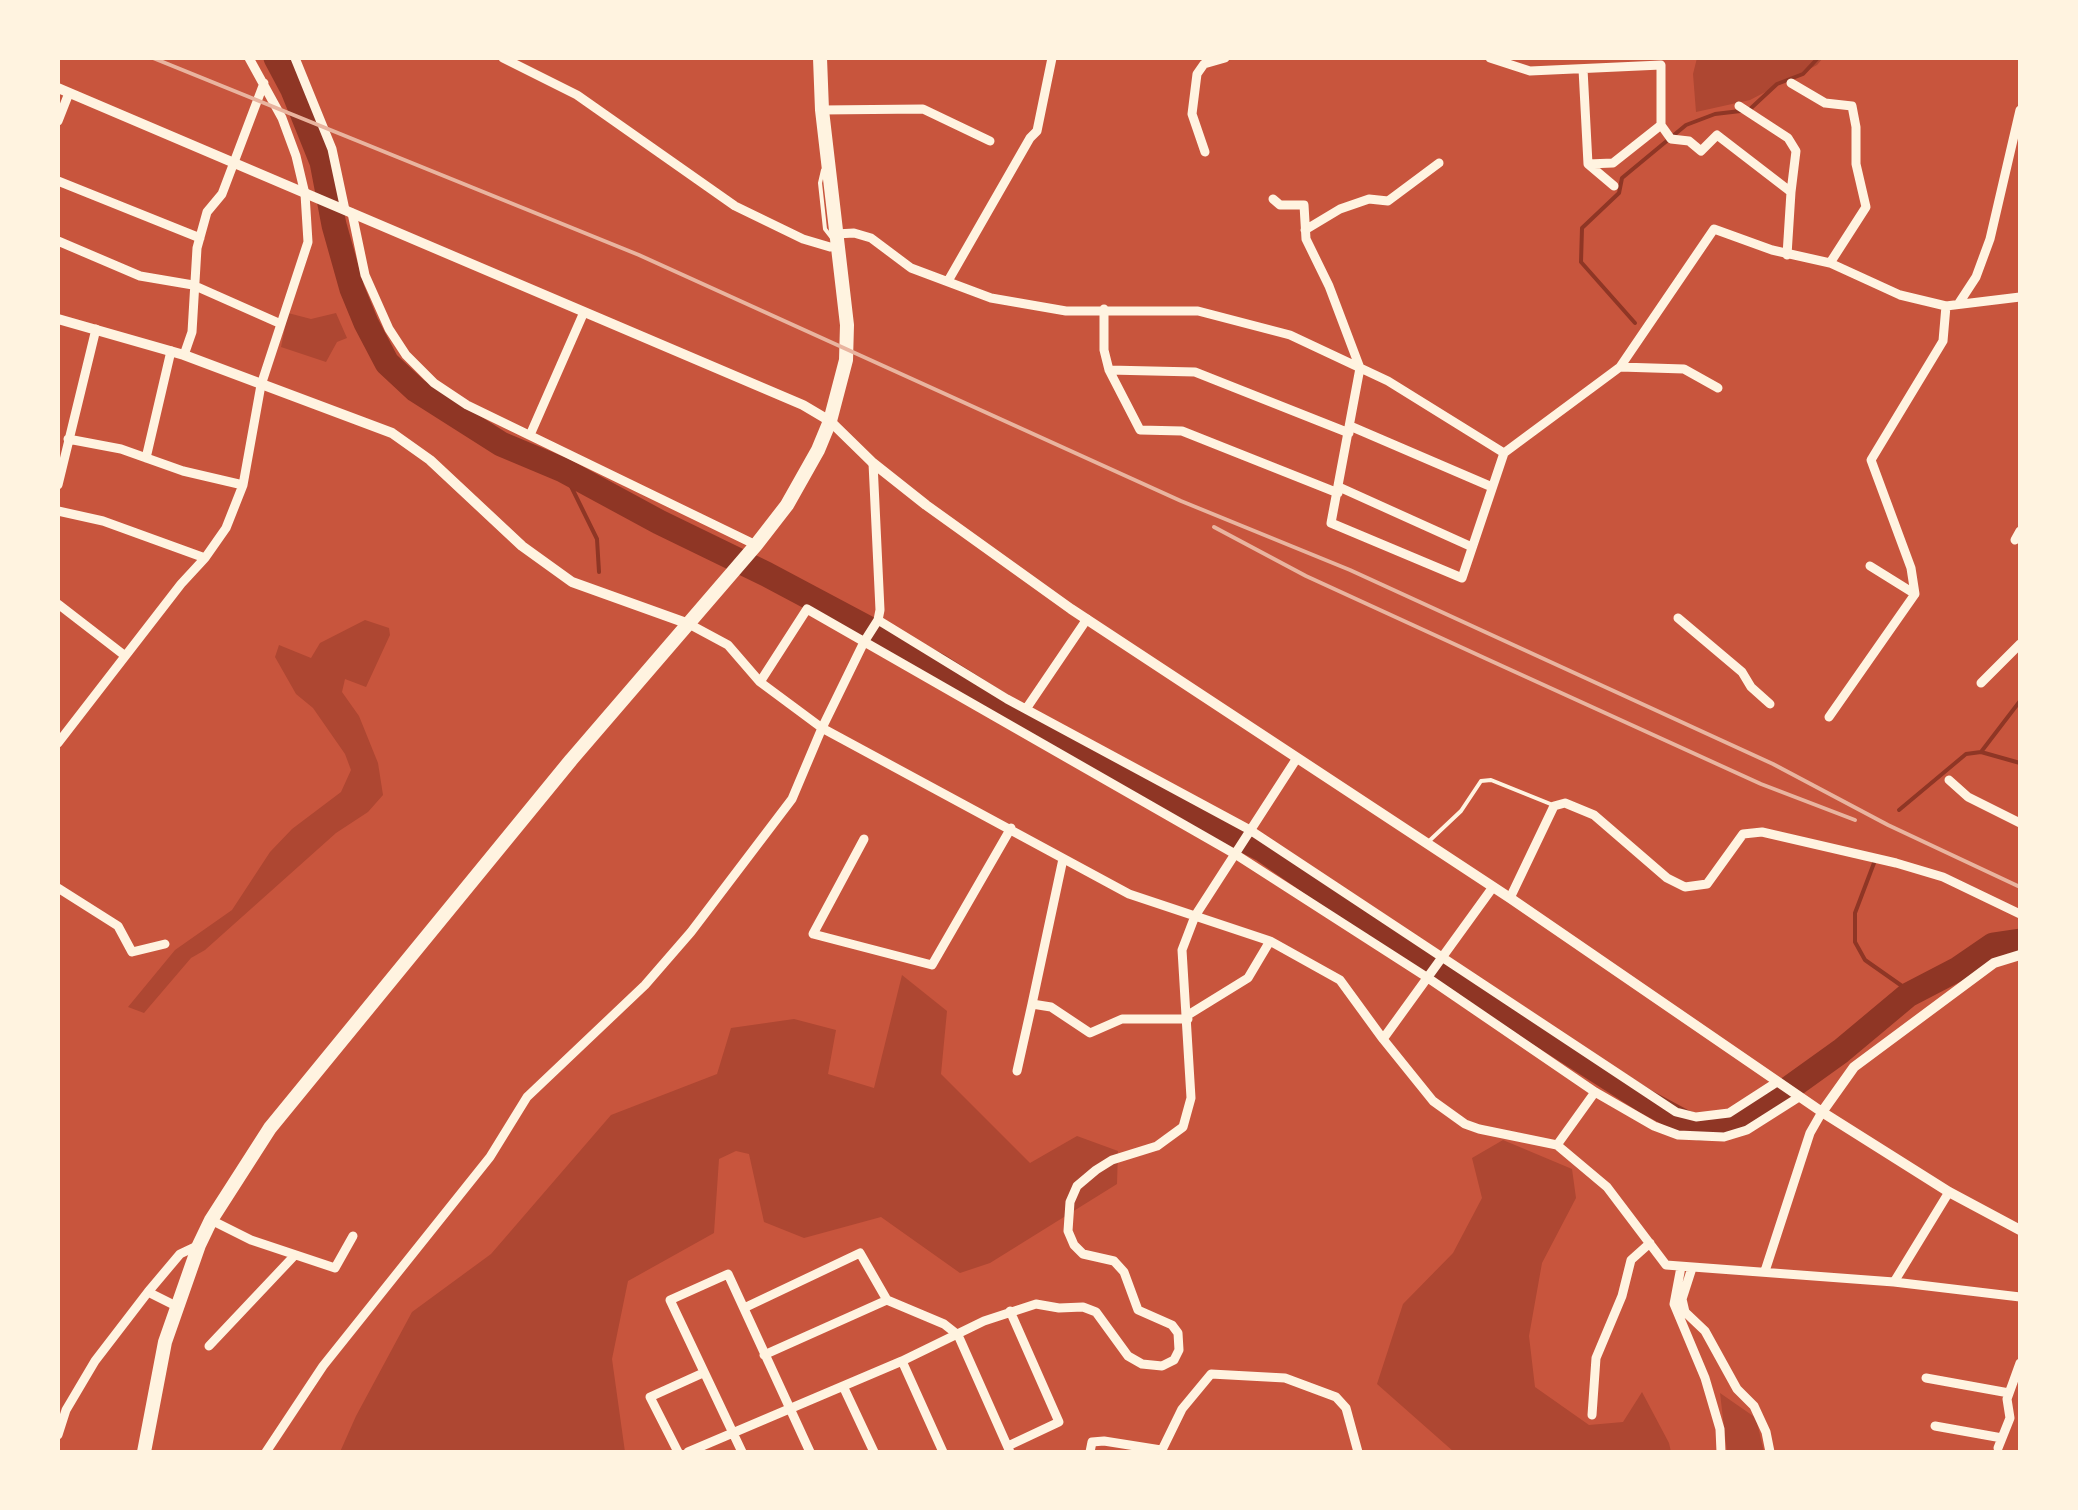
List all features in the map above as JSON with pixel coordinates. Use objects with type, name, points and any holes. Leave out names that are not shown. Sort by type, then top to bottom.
[{"type":"main road","points":[[144,1452],[164,1342],[199,1245],[270,1128],[562,771],[756,545],[787,505],[818,450],[846,360],[847,325],[822,110],[820,58]]},
{"type":"street","points":[[295,58],[332,150],[365,275],[406,355],[434,383],[467,405],[756,545]]},
{"type":"street","points":[[503,58],[577,95],[735,206],[803,238],[830,247],[854,233],[872,238],[911,268],[991,298],[1066,311],[1198,311],[1290,335],[1388,381],[1504,453]]},
{"type":"street","points":[[948,281],[1037,130],[1052,58]]},
{"type":"street","points":[[1205,152],[1192,114],[1197,74],[1204,64],[1225,58]]},
{"type":"street","points":[[1490,58],[1530,71],[1661,65],[1661,125],[1670,139],[1688,142],[1701,151],[1717,136],[1792,192]]},
{"type":"street","points":[[58,744],[180,584],[206,558],[226,528],[243,485],[261,385],[308,242],[309,195],[257,60]]},
{"type":"street","points":[[1583,70],[1588,164],[1614,186]]},
{"type":"street","points":[[184,355],[192,332],[200,238],[208,212],[222,194],[264,83]]},
{"type":"street","points":[[1791,83],[1826,103],[1852,106],[1856,164],[1866,207],[1830,263]]},
{"type":"street","points":[[58,121],[63,91],[803,405],[830,421],[926,505],[1087,619],[1493,886],[1799,1097],[1949,1192],[2020,1230]]},
{"type":"street","points":[[1739,106],[1788,138],[1796,150],[1787,255]]},
{"type":"street","points":[[822,110],[922,109],[990,141]]},
{"type":"street","points":[[1959,303],[1976,277],[1990,239],[2020,110]]},
{"type":"street","points":[[1588,164],[1613,164],[1661,125]]},
{"type":"street","points":[[1305,230],[1340,209],[1368,199],[1388,201],[1439,163]]},
{"type":"street","points":[[58,181],[200,238]]},
{"type":"street","points":[[1272,199],[1280,205],[1304,205],[1305,230],[1360,368],[1331,523],[1462,578],[1504,453],[1620,366],[1714,229],[1787,255],[1830,263],[1900,295],[1946,306],[2020,297]]},
{"type":"street","points":[[58,241],[140,276],[193,285],[281,324]]},
{"type":"street","points":[[1829,718],[1915,594],[1911,568],[1871,460],[1943,341],[1946,306]]},
{"type":"street","points":[[1104,309],[1104,350],[1109,370],[1140,430],[1182,431],[1339,490],[1472,547]]},
{"type":"street","points":[[530,436],[584,312]]},
{"type":"street","points":[[58,319],[184,355],[392,433],[430,460],[522,546],[572,582],[689,624],[728,646],[760,682],[822,728],[1129,894],[1270,941],[1340,980],[1382,1040],[1433,1101],[1466,1124],[1557,1146],[1607,1187],[1666,1265],[2020,1296]]},
{"type":"street","points":[[58,485],[96,329]]},
{"type":"street","points":[[146,458],[172,351]]},
{"type":"street","points":[[1620,366],[1684,369],[1718,388]]},
{"type":"street","points":[[1109,370],[1195,372],[1492,487]]},
{"type":"street","points":[[68,440],[121,449],[183,471],[243,485]]},
{"type":"street","points":[[266,1452],[333,1353],[490,1157],[526,1097],[645,986],[792,799],[822,728],[878,620],[874,463]]},
{"type":"street","points":[[58,511],[103,520],[206,558]]},
{"type":"street","points":[[1870,566],[1915,594]]},
{"type":"street","points":[[58,604],[124,656]]},
{"type":"street","points":[[760,682],[807,609],[1236,853],[1595,1092],[1654,1126],[1678,1135],[1724,1137],[1748,1130],[1799,1097]]},
{"type":"street","points":[[1678,618],[1742,672],[1751,687],[1770,704]]},
{"type":"street","points":[[1026,710],[1087,619]]},
{"type":"street","points":[[878,620],[1026,710],[1250,831],[1676,1112],[1696,1117],[1729,1114],[1777,1082]]},
{"type":"street","points":[[1981,683],[2020,644]]},
{"type":"street","points":[[688,1452],[1010,1311],[1036,1304],[1083,1307],[1096,1312],[1128,1356],[1142,1364],[1162,1366],[1174,1360],[1179,1350],[1178,1333],[1172,1325],[1138,1310],[1124,1272],[1114,1261],[1083,1254],[1074,1245],[1068,1231],[1070,1202],[1077,1186],[1112,1160],[1157,1146],[1183,1127],[1191,1098],[1182,950],[1195,916],[1297,758]]},
{"type":"street","points":[[1949,780],[1968,797],[2020,823]]},
{"type":"street","points":[[1510,898],[1554,806],[1565,803],[1594,816],[1668,878],[1685,887],[1706,884],[1743,834],[1762,832],[1943,877],[2020,914]]},
{"type":"street","points":[[864,839],[813,934],[932,965],[1011,828]]},
{"type":"street","points":[[1016,1071],[1063,859]]},
{"type":"street","points":[[1382,1040],[1493,886]]},
{"type":"street","points":[[58,888],[118,926],[132,952],[165,944]]},
{"type":"street","points":[[1032,1004],[1050,1007],[1090,1032],[1122,1019],[1188,1017],[1248,978],[1270,941]]},
{"type":"street","points":[[1765,1271],[1810,1133],[1854,1066],[1994,963],[2020,955]]},
{"type":"street","points":[[1557,1146],[1595,1092]]},
{"type":"street","points":[[1894,1282],[1949,1192]]},
{"type":"street","points":[[211,1220],[294,1256],[336,1268],[353,1236]]},
{"type":"street","points":[[1592,1415],[1596,1358],[1622,1296],[1631,1260],[1650,1243]]},
{"type":"street","points":[[58,1436],[66,1410],[95,1360],[180,1254],[199,1245]]},
{"type":"street","points":[[744,1308],[860,1253],[887,1300],[944,1324],[958,1335],[1009,1449],[1059,1422],[1010,1311]]},
{"type":"street","points":[[208,1346],[294,1256]]},
{"type":"street","points":[[1686,1268],[1674,1304],[1705,1378],[1720,1429],[1721,1452]]},
{"type":"street","points":[[1686,1268],[1682,1298],[1685,1312],[1705,1331],[1737,1390],[1754,1406],[1770,1452]]},
{"type":"street","points":[[742,1452],[670,1300],[728,1274],[810,1452]]},
{"type":"street","points":[[148,1292],[176,1306]]},
{"type":"street","points":[[764,1355],[887,1300]]},
{"type":"street","points":[[902,1361],[943,1452]]},
{"type":"street","points":[[1935,1426],[2000,1443],[2010,1418],[2008,1393],[2020,1364]]},
{"type":"street","points":[[678,1452],[650,1397],[702,1373]]},
{"type":"street","points":[[1090,1452],[1092,1442],[1161,1451],[1182,1409],[1211,1374],[1285,1378],[1336,1397],[1346,1408],[1358,1452]]},
{"type":"street","points":[[1926,1378],[2008,1393]]},
{"type":"street","points":[[843,1386],[874,1452]]},
{"type":"lane","points":[[1427,843],[1461,811],[1481,781],[1491,780],[1554,806]]},
{"type":"shaded area","points":[[1697,58],[1823,58],[1817,65],[1750,100],[1696,112],[1693,74]]},
{"type":"shaded area","points":[[288,313],[311,319],[336,313],[347,338],[337,342],[326,362],[281,347]]},
{"type":"shaded area","points":[[365,620],[389,628],[390,635],[366,687],[345,679],[342,692],[359,716],[378,763],[383,795],[368,812],[336,833],[205,950],[191,958],[144,1013],[128,1007],[175,950],[232,910],[270,852],[292,829],[341,792],[351,770],[345,754],[313,708],[296,694],[275,657],[279,645],[311,658],[320,643]]},
{"type":"shaded area","points":[[902,975],[947,1011],[941,1074],[1030,1163],[1077,1136],[1118,1151],[1117,1184],[990,1263],[960,1273],[881,1217],[804,1238],[764,1222],[749,1154],[736,1151],[719,1159],[714,1233],[628,1281],[612,1359],[625,1452],[340,1452],[412,1312],[491,1254],[611,1115],[717,1074],[731,1028],[794,1019],[836,1030],[828,1074],[874,1088]]},
{"type":"shaded area","points":[[1503,1140],[1572,1169],[1576,1198],[1542,1263],[1529,1336],[1535,1387],[1589,1425],[1623,1422],[1642,1392],[1671,1452],[1454,1452],[1377,1384],[1403,1304],[1453,1253],[1482,1198],[1472,1158]]},
{"type":"shaded area","points":[[1720,1393],[1756,1418],[1764,1452],[1727,1452]]},
{"type":"waterway","points":[[276,58],[322,162],[334,225],[366,323],[387,363],[416,390],[501,444],[563,470],[939,666],[1096,765],[1262,849],[1408,950],[1684,1122],[1700,1128],[1731,1126],[1841,1051],[1908,995],[1993,945],[2020,941]]},
{"type":"waterway","points":[[1635,323],[1581,262],[1582,228],[1619,193],[1622,178],[1686,125],[1715,114],[1749,110],[1777,84],[1803,74],[1818,58]]},
{"type":"waterway","points":[[563,470],[597,539],[599,572]]},
{"type":"waterway","points":[[1981,752],[2020,701]]},
{"type":"waterway","points":[[1899,810],[1966,754],[1981,752],[2020,763]]},
{"type":"waterway","points":[[1874,863],[1855,913],[1855,942],[1865,960],[1902,986],[1908,995]]},
{"type":"railway","points":[[153,58],[639,255],[1181,501],[1350,570],[1773,764],[1888,825],[2020,887]]},
{"type":"railway","points":[[1214,527],[1306,576],[1489,660],[1761,784],[1855,820]]}]
